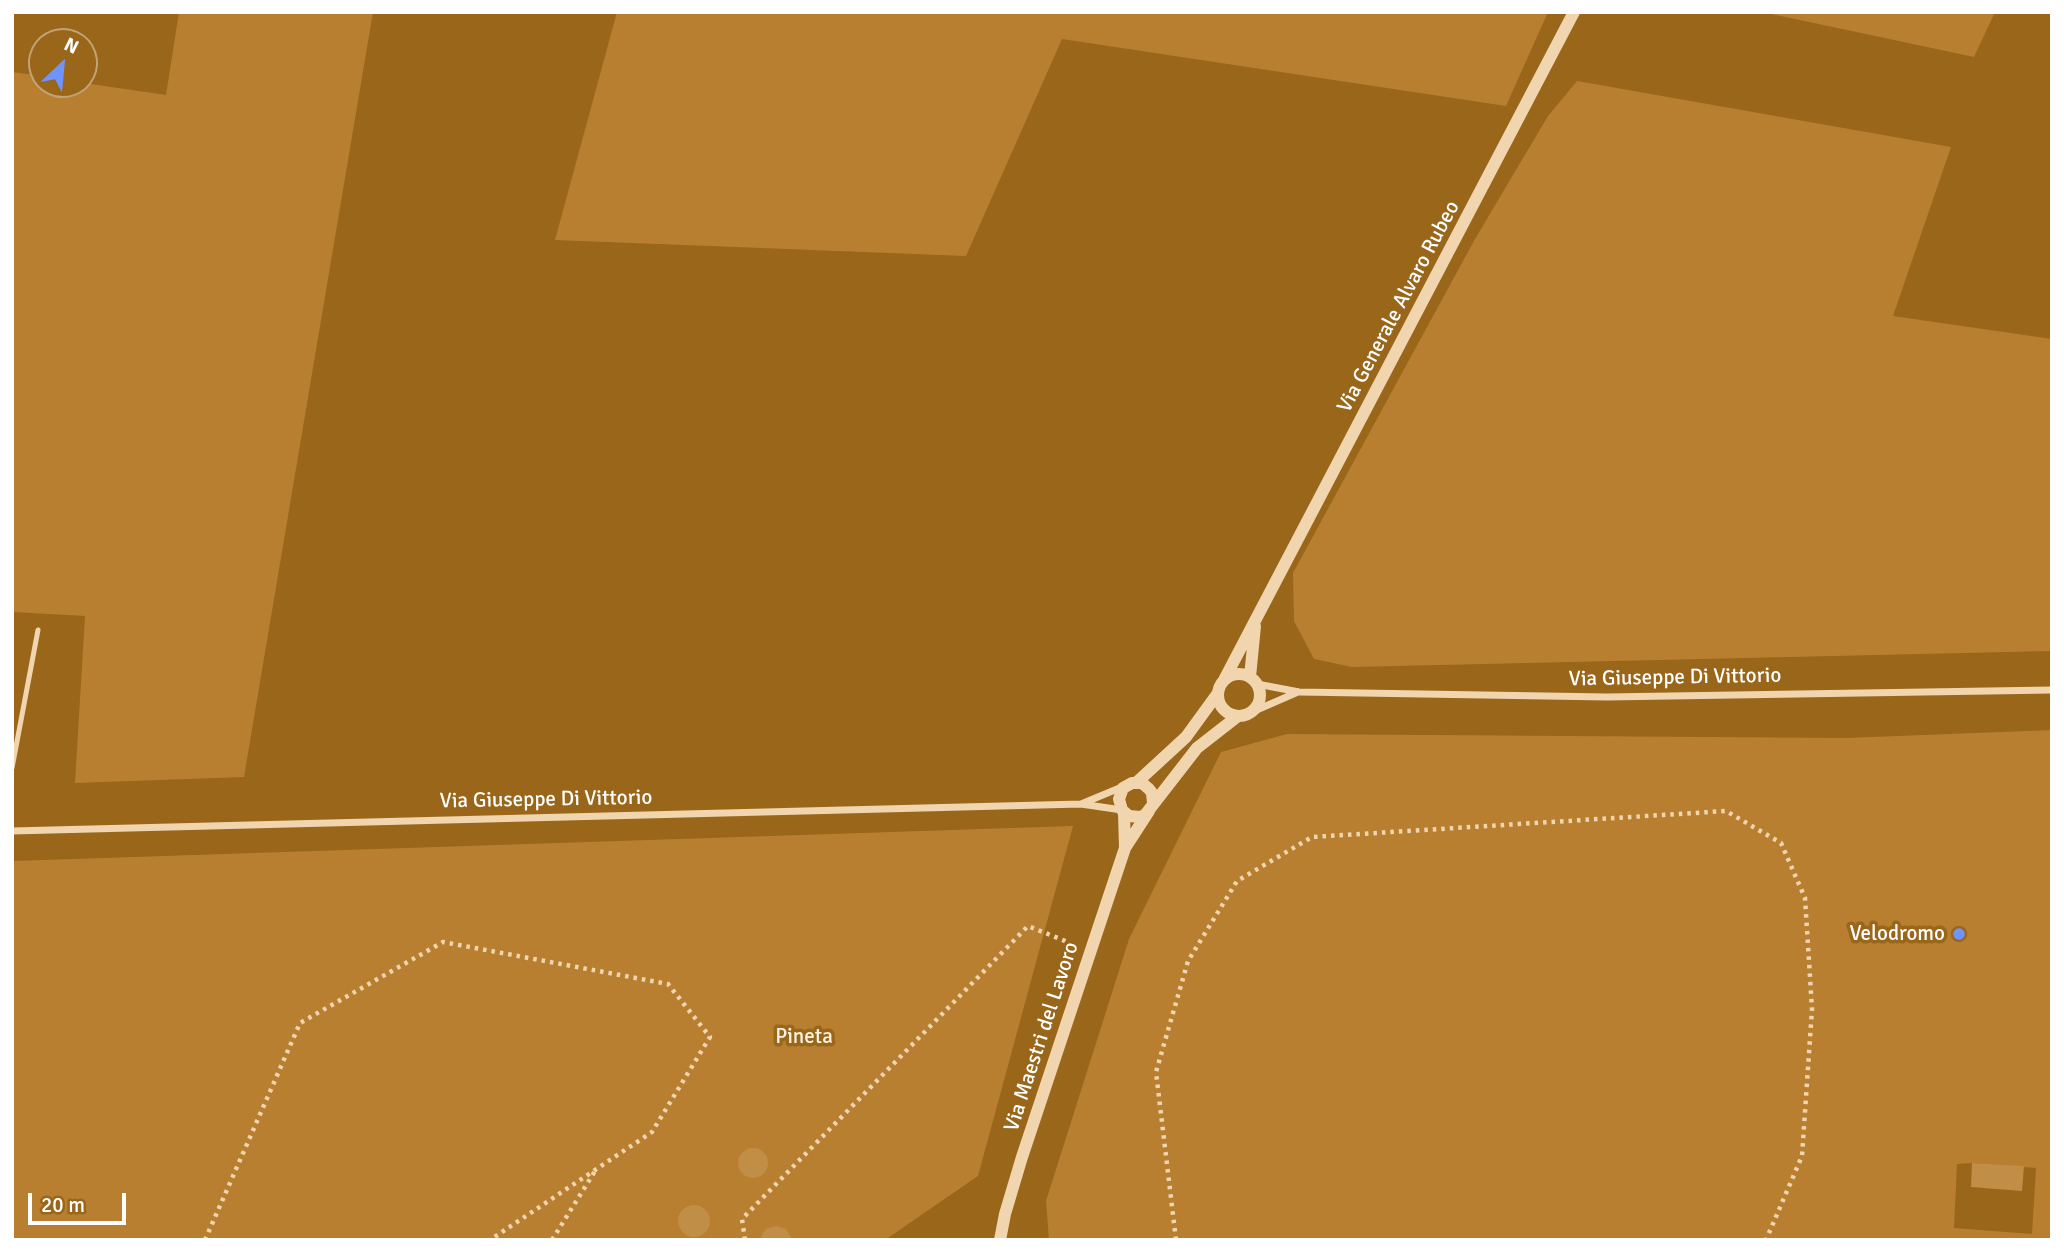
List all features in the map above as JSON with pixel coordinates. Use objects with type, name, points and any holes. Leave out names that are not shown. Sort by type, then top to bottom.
[{"type":"street","name":"Via Generale Alvaro Rubeo","points":[[1221,687],[1574,12]]},
{"type":"street","name":"Via Generale Alvaro Rubeo","points":[[1254,680],[1256,618]]},
{"type":"street","points":[[1132,784],[1146,786],[1152,793],[1151,807],[1145,815],[1134,817],[1123,811],[1120,794],[1186,737],[1221,687],[1233,674],[1245,674],[1254,680],[1261,696],[1259,703],[1252,712],[1238,716],[1226,712],[1221,706],[1221,687]]},
{"type":"street","name":"Via Giuseppe Di Vittorio","points":[[1254,680],[1299,692],[1607,698],[2052,690]]},
{"type":"street","name":"Via Giuseppe Di Vittorio","points":[[1252,712],[1299,692]]},
{"type":"street","name":"Via Maestri del Lavoro","points":[[1000,1240],[1022,1157],[1125,848],[1151,807],[1197,748],[1238,716]]},
{"type":"street","name":"Via Giuseppe Di Vittorio","points":[[1081,804],[1132,784]]},
{"type":"street","name":"Via Giuseppe Di Vittorio","points":[[12,831],[1081,804],[1123,811]]},
{"type":"street","name":"Via Maestri del Lavoro","points":[[1123,811],[1125,848]]},
{"type":"lane","points":[[12,768],[38,630]]},
{"type":"path","points":[[1176,1240],[1156,1072],[1188,961],[1237,881],[1312,837],[1726,811],[1781,843],[1805,898],[1812,1009],[1802,1156],[1766,1240]]},
{"type":"path","points":[[745,1240],[742,1219],[1028,926],[1070,943]]},
{"type":"path","points":[[205,1240],[300,1023],[443,942],[668,984],[710,1037],[652,1132],[490,1240]]},
{"type":"path","points":[[552,1240],[597,1168]]},
{"type":"green space","points":[[179,12],[373,12],[244,777],[75,783],[85,616],[12,612],[12,72],[28,74],[28,98],[98,98],[98,85],[166,95]]},
{"type":"green space","points":[[617,12],[1548,12],[1506,106],[1062,39],[966,256],[555,240]]},
{"type":"green space","points":[[1762,12],[1995,12],[1974,57]]},
{"type":"green space","points":[[1577,81],[1951,147],[1893,316],[2052,339],[2052,651],[1352,667],[1314,659],[1294,621],[1293,573],[1475,239],[1548,116]]},
{"type":"green space","points":[[2052,730],[2052,1240],[1049,1240],[1046,1201],[1129,939],[1221,752],[1287,734],[1846,738]],"holes":[[[1957,1164],[2036,1168],[2032,1234],[1954,1228]]]},
{"type":"green space","name":"Pineta","points":[[1073,826],[978,1176],[885,1240],[12,1240],[12,861]]},
{"type":"building","points":[[753,1148],[764,1152],[768,1163],[764,1174],[753,1178],[742,1174],[738,1163],[742,1152]]},
{"type":"building","points":[[1972,1163],[2024,1166],[2022,1191],[1971,1187]]},
{"type":"building","points":[[694,1205],[705,1210],[710,1221],[705,1232],[694,1237],[683,1232],[678,1221],[683,1210]]},
{"type":"building","points":[[776,1226],[786,1229],[792,1240],[761,1240],[766,1229]]},
{"type":"place","name":"Velodromo","points":[[1959,934]]}]
